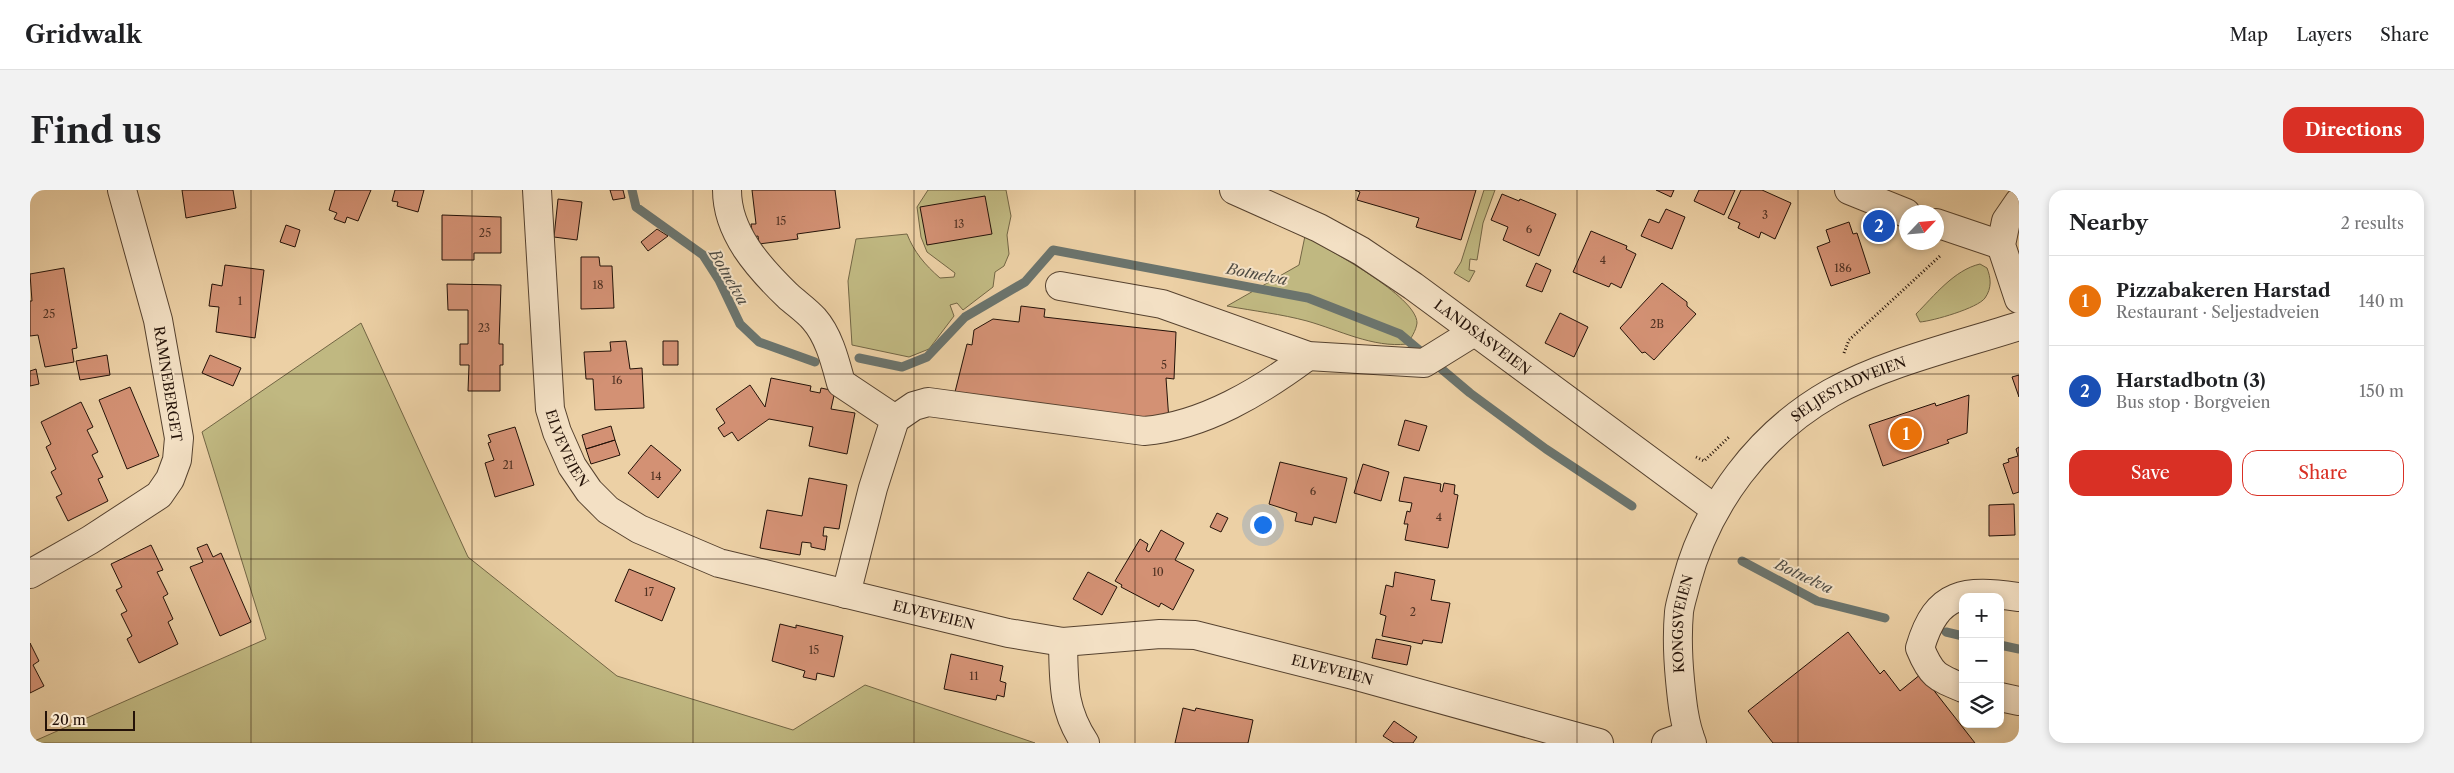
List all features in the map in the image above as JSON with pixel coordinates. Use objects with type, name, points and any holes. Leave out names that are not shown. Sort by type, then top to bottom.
[{"type":"street","name":"RAMNEBERGET","points":[[30,574],[90,540],[159,495],[170,479],[178,453],[179,438],[158,320],[122,190]]},
{"type":"street","name":"ELVEVEIEN","points":[[536,190],[550,408],[557,432],[572,466],[589,491],[608,510],[639,529],[680,548],[744,571],[1008,634],[1063,642],[1160,634],[1194,635],[1353,675],[1599,743]]},
{"type":"street","points":[[727,190],[727,204],[738,235],[762,270],[815,320],[831,348],[840,383],[895,419]]},
{"type":"street","name":"LANDSÅSVEIEN","points":[[1234,190],[1319,228],[1361,252],[1413,286],[1715,509]]},
{"type":"street","points":[[1850,190],[1899,209]]},
{"type":"street","points":[[2019,202],[2006,221],[2001,244],[2019,299]]},
{"type":"street","points":[[1948,227],[2001,244]]},
{"type":"street","points":[[1060,286],[1162,304],[1308,356],[1424,363],[1474,332]]},
{"type":"street","name":"SELJESTADVEIEN","points":[[1715,509],[1751,458],[1772,437],[1802,411],[1831,393],[1861,378],[2019,326]]},
{"type":"street","points":[[846,594],[873,488],[895,419],[914,406],[928,402],[1144,431],[1167,430],[1200,418],[1268,385],[1308,356]]},
{"type":"street","name":"KONGSVEIEN","points":[[1682,740],[1678,668],[1679,612],[1693,558],[1715,509]]},
{"type":"street","points":[[1959,686],[1942,680],[1928,668],[1920,648],[1931,617],[1955,598],[1978,593],[2019,597]]},
{"type":"street","points":[[1063,642],[1064,698],[1078,733],[1085,743]]},
{"type":"street","points":[[2004,698],[2019,702]]},
{"type":"path","points":[[1843,356],[1849,340],[1928,269],[1948,227]]},
{"type":"shaded area","points":[[928,190],[1006,190],[1011,216],[1007,235],[1009,254],[1004,266],[995,272],[993,287],[963,310],[957,303],[950,305],[954,316],[929,349],[909,357],[852,345],[848,281],[856,239],[907,234],[925,263],[940,278],[954,277],[955,273],[927,252],[921,237],[917,207]]},
{"type":"shaded area","points":[[1484,190],[1495,190],[1483,223],[1477,260],[1470,259],[1469,270],[1475,271],[1469,282],[1454,273],[1461,262]]},
{"type":"shaded area","points":[[1305,236],[1369,274],[1403,300],[1413,312],[1417,323],[1407,344],[1394,345],[1369,341],[1277,314],[1227,306],[1299,265]]},
{"type":"shaded area","points":[[1980,264],[1987,268],[1990,279],[1989,290],[1981,302],[1944,317],[1920,322],[1916,314],[1937,292],[1962,272]]},
{"type":"shaded area","points":[[361,323],[468,557],[617,676],[793,730],[865,685],[1035,743],[30,743],[266,639],[202,432]]},
{"type":"building","points":[[182,190],[233,190],[236,208],[186,218]]},
{"type":"building","points":[[335,190],[371,190],[358,221],[347,217],[345,223],[334,219],[337,213],[329,210]]},
{"type":"building","points":[[395,190],[424,190],[418,212],[397,206],[398,202],[392,201]]},
{"type":"building","points":[[610,190],[623,190],[625,198],[613,200]]},
{"type":"building","points":[[752,190],[835,190],[840,228],[797,234],[798,239],[759,244],[758,236],[753,237],[751,224],[756,224]]},
{"type":"building","points":[[1355,190],[1476,190],[1461,240],[1416,227],[1419,218],[1357,200],[1360,192]]},
{"type":"building","points":[[1656,190],[1674,190],[1671,197]]},
{"type":"building","points":[[1699,190],[1735,190],[1724,215],[1694,201]]},
{"type":"building","points":[[1741,190],[1762,190],[1791,203],[1775,239],[1761,232],[1759,238],[1738,228],[1740,223],[1728,218]]},
{"type":"building","points":[[1502,194],[1519,201],[1520,199],[1556,214],[1539,256],[1503,240],[1508,227],[1491,220]]},
{"type":"building","points":[[985,196],[992,234],[927,245],[920,207]]},
{"type":"building","points":[[558,199],[582,202],[577,240],[554,237]]},
{"type":"building","points":[[1666,209],[1685,217],[1672,249],[1641,236],[1649,219],[1659,223]]},
{"type":"building","points":[[442,215],[501,217],[501,253],[474,253],[474,260],[442,260]]},
{"type":"building","points":[[1849,222],[1853,234],[1857,233],[1870,273],[1831,286],[1817,247],[1830,242],[1826,230]]},
{"type":"building","points":[[286,225],[300,230],[295,247],[280,242]]},
{"type":"building","points":[[657,229],[668,236],[648,251],[641,242]]},
{"type":"building","points":[[1591,231],[1627,246],[1626,249],[1636,254],[1621,288],[1611,283],[1609,287],[1573,272]]},
{"type":"building","points":[[581,257],[599,257],[600,266],[612,266],[614,308],[581,309]]},
{"type":"building","points":[[1536,263],[1551,270],[1542,292],[1526,286]]},
{"type":"building","points":[[225,265],[264,270],[255,338],[216,332],[219,307],[209,306],[212,284],[222,286]]},
{"type":"building","points":[[64,268],[77,348],[72,349],[74,362],[45,367],[38,335],[30,336],[30,301],[32,301],[30,274]]},
{"type":"building","points":[[1662,283],[1687,302],[1687,306],[1696,314],[1654,360],[1645,352],[1642,353],[1620,328]]},
{"type":"building","points":[[447,284],[501,285],[499,344],[503,344],[503,365],[500,365],[500,391],[468,391],[469,365],[460,365],[460,344],[468,344],[468,310],[448,310]]},
{"type":"building","points":[[1021,306],[1045,309],[1044,317],[1176,332],[1174,379],[1166,378],[1169,421],[955,392],[967,344],[972,345],[974,330],[993,319],[1019,322]]},
{"type":"building","points":[[1560,313],[1588,327],[1574,357],[1545,343]]},
{"type":"building","points":[[626,341],[630,369],[642,368],[644,408],[595,410],[593,379],[586,379],[584,352],[611,351],[610,342]]},
{"type":"building","points":[[663,341],[678,341],[678,365],[663,365]]},
{"type":"building","points":[[107,355],[110,375],[80,380],[76,361]]},
{"type":"building","points":[[210,355],[241,368],[233,386],[202,373]]},
{"type":"building","points":[[36,369],[39,384],[30,386],[30,371]]},
{"type":"building","points":[[2019,375],[2019,397],[2012,377]]},
{"type":"building","points":[[771,378],[811,386],[810,391],[820,393],[821,388],[835,391],[831,409],[855,413],[847,454],[809,446],[813,427],[769,419],[738,441],[732,432],[724,437],[718,428],[725,423],[716,409],[750,385],[765,407]]},
{"type":"building","points":[[130,387],[159,456],[127,469],[99,400]]},
{"type":"building","points":[[1969,395],[1967,433],[1947,440],[1949,443],[1883,466],[1869,425],[1935,403],[1936,406]]},
{"type":"building","points":[[81,402],[93,427],[87,430],[98,452],[92,455],[103,477],[98,479],[108,501],[68,521],[56,497],[62,494],[51,472],[56,469],[46,447],[51,444],[41,422]]},
{"type":"building","points":[[1405,420],[1427,426],[1419,451],[1398,445]]},
{"type":"building","points":[[611,426],[615,440],[586,449],[582,435]]},
{"type":"building","points":[[515,427],[534,485],[495,497],[485,463],[494,460],[488,443],[491,442],[488,435]]},
{"type":"building","points":[[615,440],[620,455],[591,464],[586,449]]},
{"type":"building","points":[[651,445],[681,470],[658,498],[628,473]]},
{"type":"building","points":[[2019,447],[2019,492],[2013,494],[2003,464],[2009,462],[2008,459],[2018,456],[2016,449]]},
{"type":"building","points":[[1280,462],[1347,478],[1336,523],[1314,517],[1312,525],[1295,521],[1297,513],[1269,504]]},
{"type":"building","points":[[1363,464],[1389,472],[1381,501],[1354,493]]},
{"type":"building","points":[[1404,477],[1441,484],[1440,491],[1442,492],[1444,483],[1455,485],[1454,494],[1458,495],[1448,548],[1405,540],[1408,524],[1404,524],[1407,511],[1410,512],[1412,503],[1399,501]]},
{"type":"building","points":[[809,478],[847,485],[839,529],[824,527],[823,536],[827,536],[825,550],[811,547],[811,543],[802,542],[800,555],[760,548],[767,510],[802,516]]},
{"type":"building","points":[[2014,504],[2015,535],[1989,536],[1989,505]]},
{"type":"building","points":[[1217,513],[1228,518],[1221,532],[1210,527]]},
{"type":"building","points":[[1161,530],[1184,543],[1175,560],[1194,570],[1173,610],[1161,603],[1159,607],[1121,587],[1122,585],[1115,581],[1140,539],[1148,544],[1146,550],[1149,552]]},
{"type":"building","points":[[207,544],[213,557],[221,553],[251,622],[220,636],[190,567],[203,562],[197,548]]},
{"type":"building","points":[[151,545],[163,570],[157,572],[168,594],[163,597],[173,619],[168,622],[178,644],[139,663],[127,639],[132,636],[121,614],[127,611],[116,590],[122,587],[111,564]]},
{"type":"building","points":[[629,569],[675,588],[662,621],[615,601]]},
{"type":"building","points":[[1088,572],[1117,587],[1102,615],[1073,599]]},
{"type":"building","points":[[1395,572],[1435,580],[1431,600],[1450,603],[1442,643],[1423,640],[1422,644],[1382,636],[1386,616],[1380,614],[1386,585],[1393,587]]},
{"type":"building","points":[[780,624],[796,628],[796,625],[843,636],[834,677],[817,673],[816,680],[803,677],[805,671],[772,661]]},
{"type":"building","points":[[1848,632],[1880,674],[1884,670],[1900,691],[1921,674],[1959,723],[1959,728],[1963,728],[1975,743],[1773,743],[1748,711]]},
{"type":"building","points":[[1376,639],[1411,646],[1407,665],[1372,658]]},
{"type":"building","points":[[30,643],[39,661],[33,665],[44,686],[30,693]]},
{"type":"building","points":[[951,654],[1003,666],[1000,681],[1006,683],[1004,697],[997,695],[996,700],[944,689]]},
{"type":"building","points":[[1183,708],[1195,711],[1196,708],[1253,720],[1248,743],[1175,743]]},
{"type":"building","points":[[1394,721],[1417,737],[1413,743],[1394,743],[1383,736]]},
{"type":"waterway","name":"Botnelva","points":[[632,190],[636,207],[703,255],[719,280],[740,324],[759,342],[815,362]]},
{"type":"waterway","name":"Botnelva","points":[[859,358],[902,367],[927,357],[965,317],[1025,282],[1053,250],[1308,298],[1400,334],[1470,393],[1546,449],[1632,506]]},
{"type":"waterway","name":"Botnelva","points":[[1742,561],[1817,601],[1885,618]]},
{"type":"waterway","name":"Botnelva","points":[[1946,632],[1959,635]]},
{"type":"waterway","name":"Botnelva","points":[[2004,646],[2019,649]]},
{"type":"place","name":"Harstadbotn (3)","points":[[1879,226]]},
{"type":"place","name":"Pizzabakeren Harstad","points":[[1906,434]]}]
